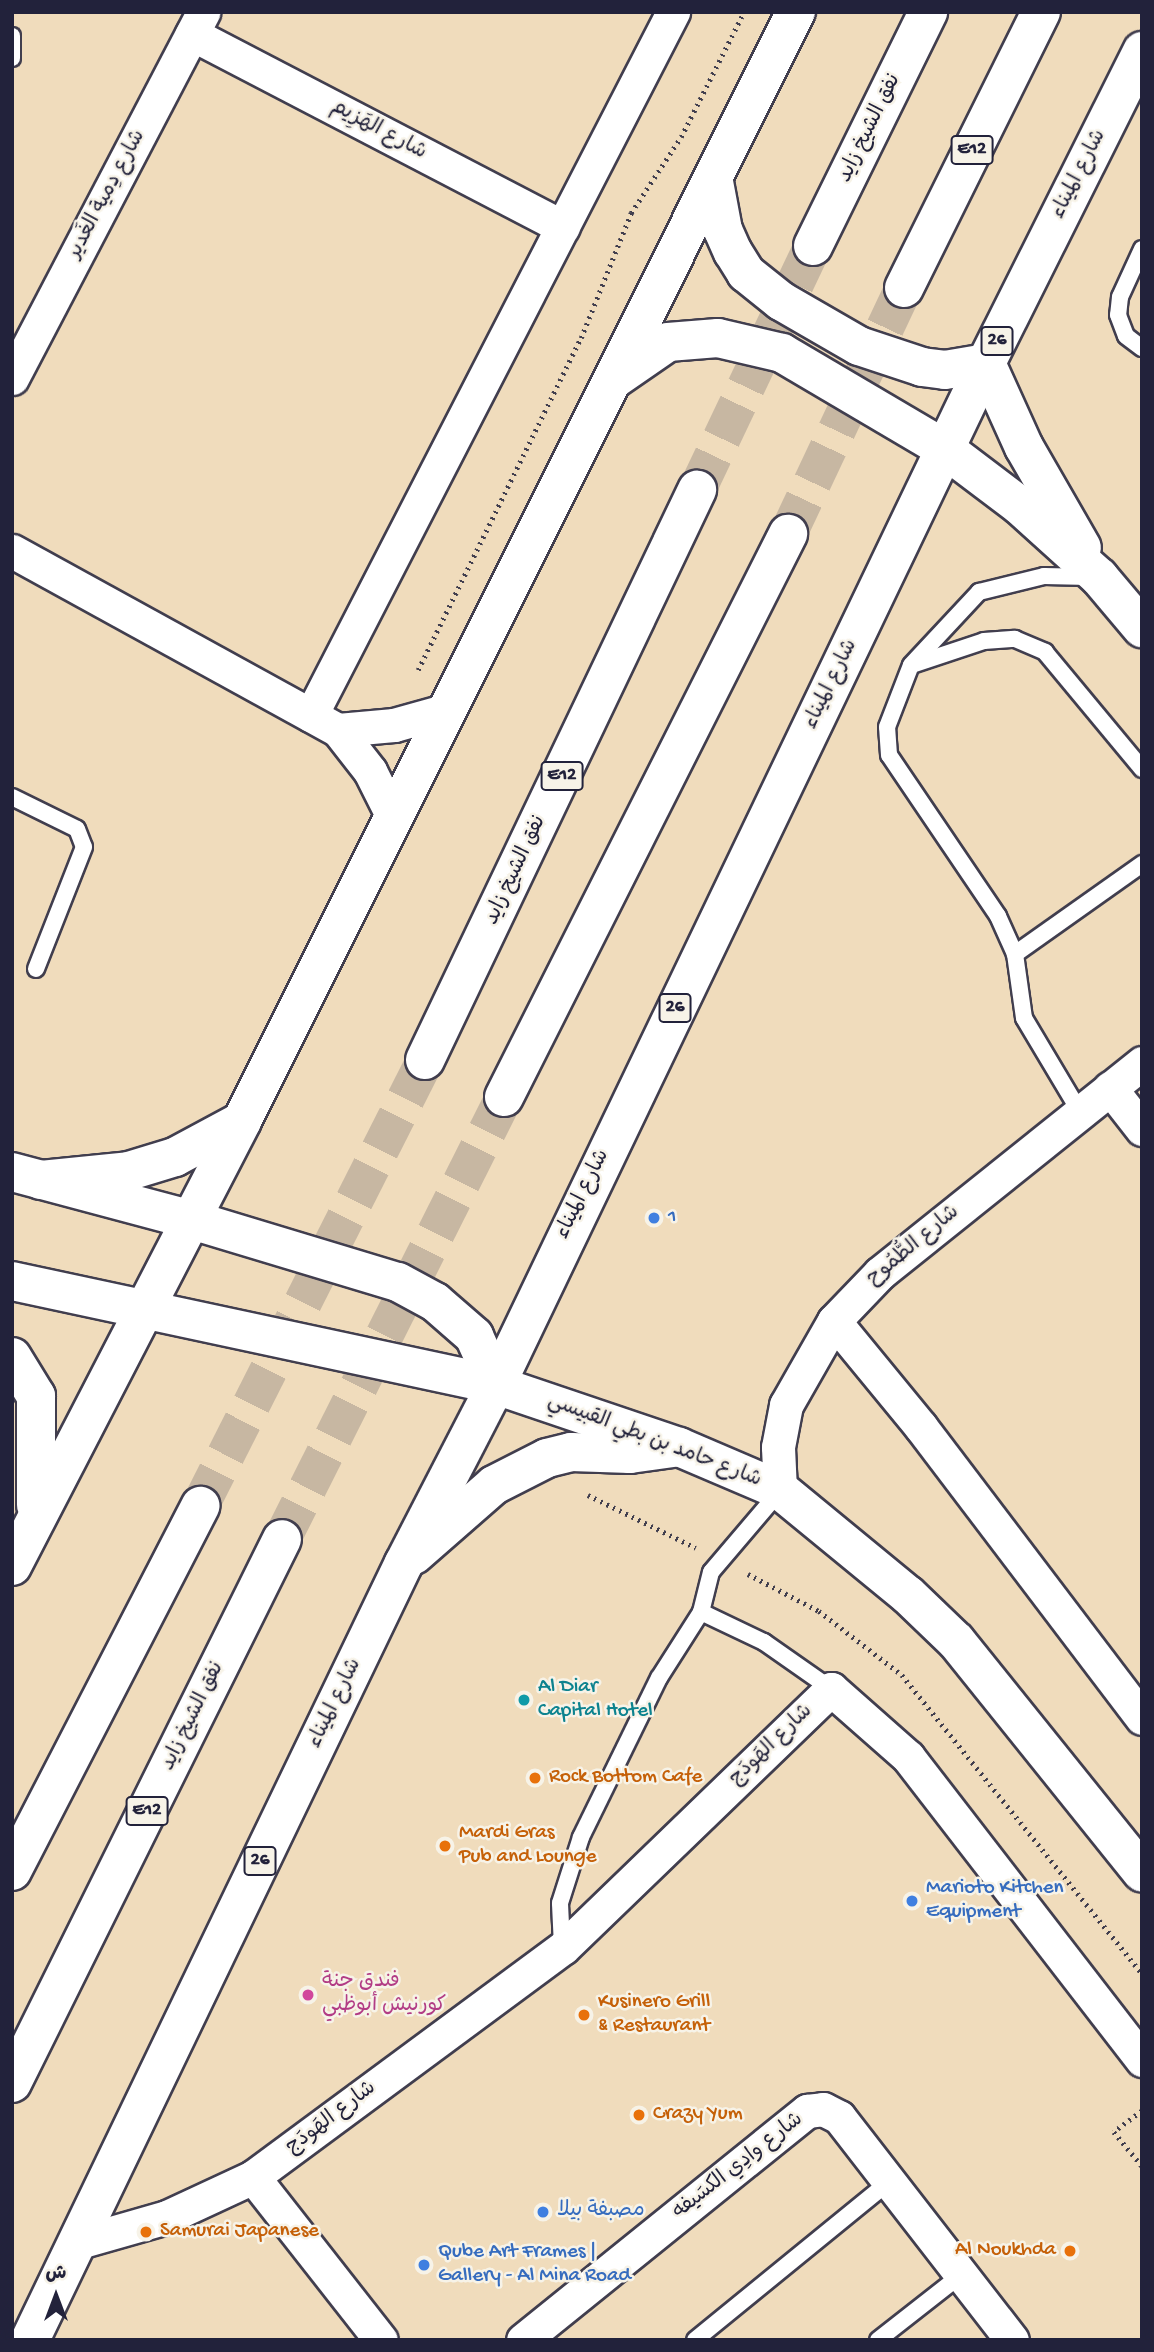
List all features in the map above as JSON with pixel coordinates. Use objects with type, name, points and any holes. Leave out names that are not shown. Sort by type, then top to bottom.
[{"type":"main road","points":[[12,1566],[192,1220],[447,710],[617,378],[796,12]]},
{"type":"main road","name":"نفق الشيخ زايد","points":[[813,246],[929,12]]},
{"type":"main road","name":"E12","points":[[904,288],[1041,12]]},
{"type":"main road","name":"شارع الميناء","points":[[36,2336],[76,2243],[404,1563],[496,1385],[986,363],[1142,51]]},
{"type":"main road","points":[[714,182],[723,230],[733,252],[746,272],[781,301],[859,346],[922,368],[945,370],[986,363],[1024,447],[1099,577]]},
{"type":"main road","points":[[617,378],[668,342],[718,338],[782,353],[945,449],[1018,505],[1099,577],[1142,628]]},
{"type":"main road","name":"نفق الشيخ زايد","points":[[425,1060],[696,490]]},
{"type":"main road","points":[[504,1097],[788,534]]},
{"type":"main road","points":[[27,1176],[130,1171],[175,1157],[242,1121]]},
{"type":"main road","points":[[27,1176],[192,1220],[398,1282],[435,1302],[474,1336],[496,1385]]},
{"type":"main road","name":"شارع حامد بن بطي القبيسي","points":[[12,1281],[144,1313],[496,1385],[679,1447],[780,1490],[899,1587],[956,1641],[1142,1872]]},
{"type":"main road","points":[[12,1357],[36,1396],[40,1474],[34,1520]]},
{"type":"main road","points":[[404,1563],[494,1485],[547,1458],[570,1452],[629,1454],[679,1447]]},
{"type":"main road","points":[[12,1871],[200,1506]]},
{"type":"main road","name":"نفق الشيخ زايد","points":[[12,2083],[282,1539]]},
{"type":"street","points":[[324,722],[563,227],[673,12]]},
{"type":"street","name":"شارع الهَزِيم","points":[[198,23],[563,227]]},
{"type":"street","name":"شارع دِمية الغَدير","points":[[12,378],[198,23]]},
{"type":"street","points":[[12,551],[324,722],[370,771],[393,817]]},
{"type":"street","points":[[324,722],[394,726],[447,710]]},
{"type":"street","name":"شارع الطُّمُوح","points":[[780,1490],[778,1447],[786,1405],[834,1321],[880,1273],[1142,1063]]},
{"type":"street","points":[[1110,1088],[1142,1129]]},
{"type":"street","points":[[834,1321],[921,1427],[1142,1718]]},
{"type":"street","name":"شارع الهَودَج","points":[[76,2243],[167,2217],[253,2177],[562,1948],[831,1689],[908,1758],[1142,2060]]},
{"type":"street","name":"شارع وادِي الكسَيفه","points":[[523,2340],[807,2111],[823,2109],[839,2117],[1012,2340]]},
{"type":"street","points":[[253,2177],[381,2340]]},
{"type":"lane","points":[[12,37],[12,58]]},
{"type":"lane","points":[[1142,249],[1120,297],[1118,315],[1126,336],[1142,348]]},
{"type":"lane","points":[[1080,1112],[1024,1018],[1015,954],[998,916],[889,755],[887,727],[911,665],[979,592],[1044,576],[1099,577]]},
{"type":"lane","points":[[911,665],[984,641],[1015,639],[1045,652],[1142,769]]},
{"type":"lane","points":[[12,797],[77,829],[84,847],[36,969]]},
{"type":"lane","points":[[1015,954],[1142,864]]},
{"type":"lane","points":[[562,1948],[560,1903],[581,1837],[659,1678],[701,1612],[711,1572],[780,1490]]},
{"type":"lane","name":"شارع الهَودَج","points":[[701,1612],[764,1642],[831,1689]]},
{"type":"lane","points":[[695,2340],[890,2182]]},
{"type":"lane","points":[[878,2340],[961,2275]]},
{"type":"path","points":[[394,726],[446,609],[580,338],[631,213],[681,137],[744,12]]},
{"type":"path","points":[[1142,2111],[1114,2132],[1142,2166]]},
{"type":"tunnel","points":[[697,490],[813,246]]},
{"type":"tunnel","points":[[788,534],[904,288]]},
{"type":"tunnel","points":[[200,1506],[425,1060]]},
{"type":"tunnel","points":[[282,1539],[504,1097]]},
{"type":"place","name":"1","points":[[654,1218]]},
{"type":"place","name":"Al Diar Capital Hotel","points":[[524,1700]]},
{"type":"place","name":"Rock Bottom Cafe","points":[[535,1778]]},
{"type":"place","name":"Mardi Gras Pub and Lounge","points":[[445,1846]]},
{"type":"place","name":"Marioto Kitchen Equipment","points":[[912,1901]]},
{"type":"place","name":"فندق جنة كورنيش أبوظبي","points":[[308,1995]]},
{"type":"place","name":"Kusinero Grill & Restaurant","points":[[584,2015]]},
{"type":"place","name":"Crazy Yum","points":[[639,2115]]},
{"type":"place","name":"مصبفة بيلا","points":[[543,2212]]},
{"type":"place","name":"Samurai Japanese","points":[[146,2232]]},
{"type":"place","name":"Al Noukhda","points":[[1070,2251]]},
{"type":"place","name":"Qube Art Frames | Gallery - Al Mina Road","points":[[424,2265]]}]
